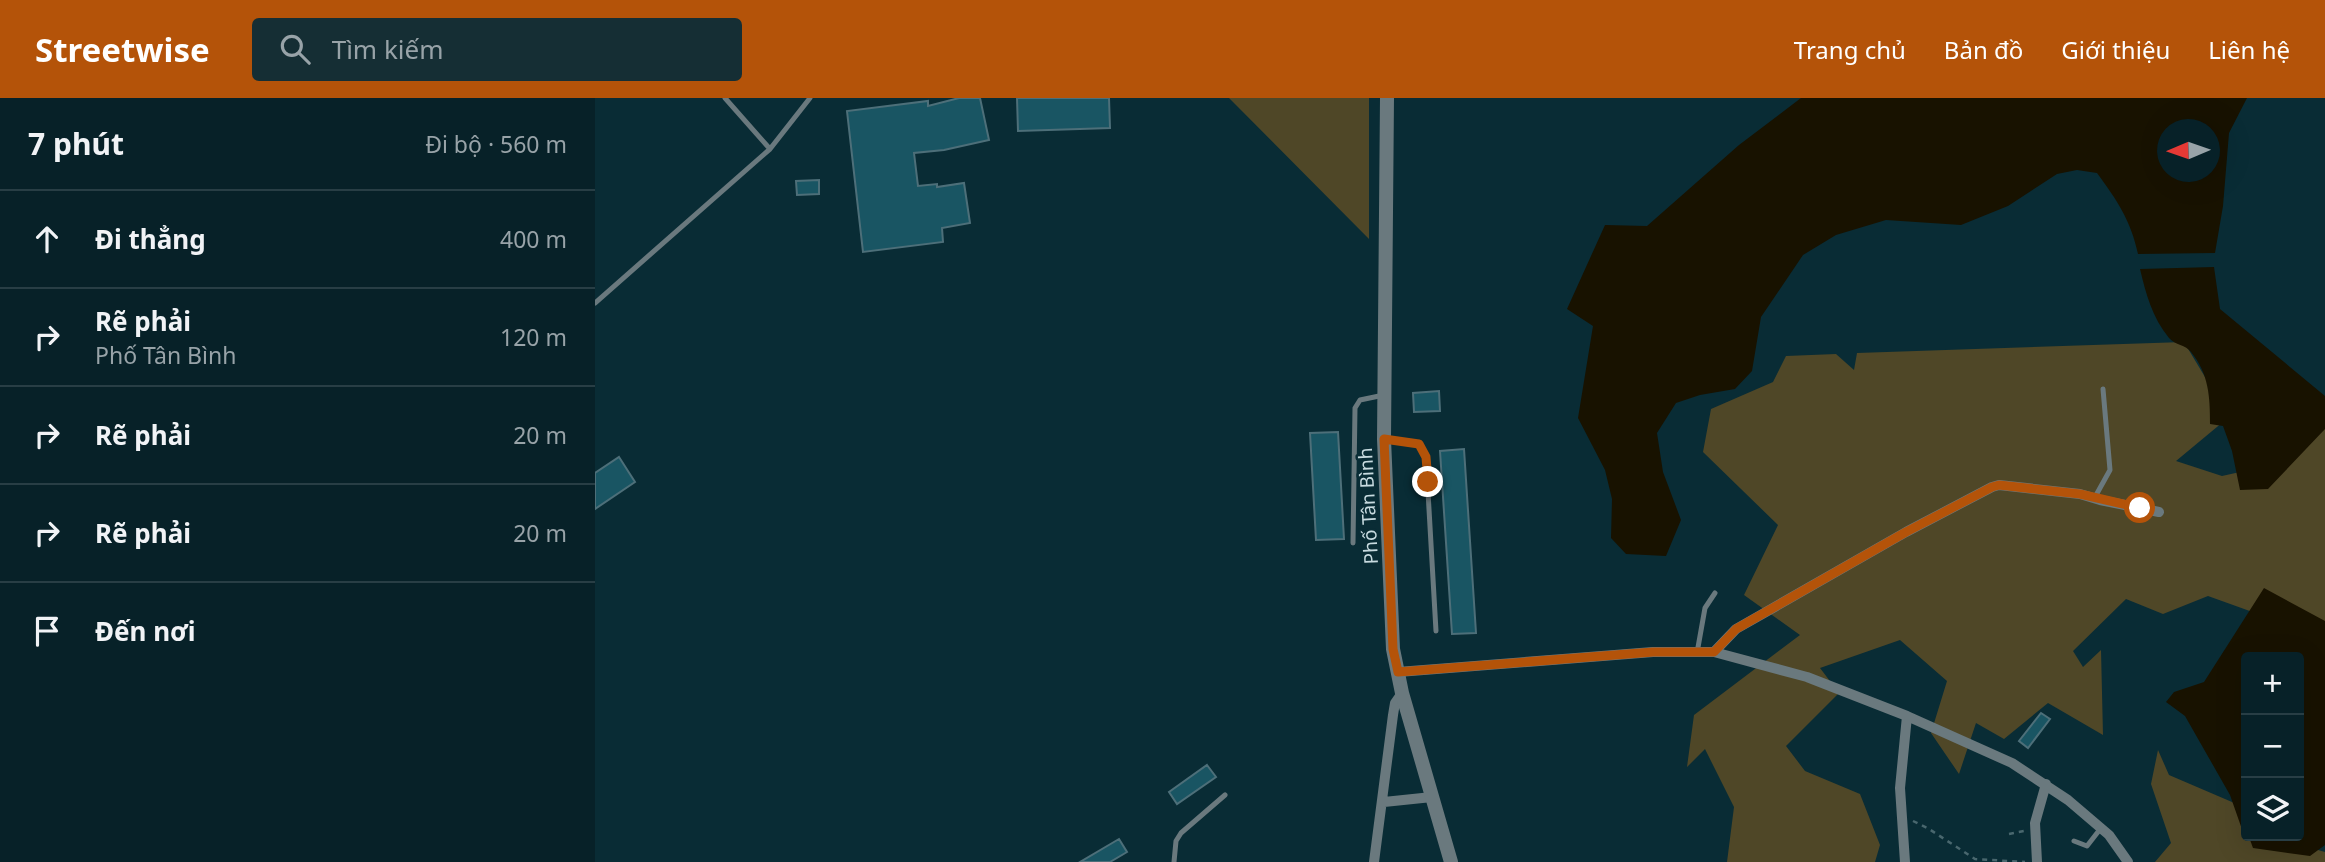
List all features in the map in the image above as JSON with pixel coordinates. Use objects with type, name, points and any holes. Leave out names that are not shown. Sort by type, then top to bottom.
[{"type":"street","name":"Phố Tân Bình","points":[[1387,98],[1384,439],[1393,649],[1402,692],[1451,862]]},
{"type":"street","points":[[1714,652],[1736,629],[1985,489],[1999,485],[2080,494],[2159,512]]},
{"type":"street","points":[[1398,672],[1653,652],[1714,652],[1807,677],[1907,716],[2012,763],[2046,783],[2101,828],[2128,862]]},
{"type":"street","points":[[1374,862],[1395,703],[1402,692]]},
{"type":"street","points":[[1905,862],[1900,788],[1907,716]]},
{"type":"street","points":[[2036,862],[2034,829],[2046,783]]},
{"type":"street","points":[[1384,802],[1432,797]]},
{"type":"lane","points":[[725,98],[770,149]]},
{"type":"lane","points":[[595,303],[770,149],[810,98]]},
{"type":"lane","points":[[2095,498],[2110,470],[2103,389]]},
{"type":"lane","points":[[1353,543],[1355,408],[1360,400],[1384,395]]},
{"type":"lane","points":[[1384,439],[1419,444],[1426,457],[1436,631]]},
{"type":"lane","points":[[1697,653],[1705,608],[1715,593]]},
{"type":"lane","points":[[1174,862],[1176,841],[1181,834],[1225,795]]},
{"type":"lane","points":[[2074,841],[2087,846],[2101,828]]},
{"type":"path","points":[[1902,819],[1929,829],[1975,859],[2036,862]]},
{"type":"path","points":[[2010,834],[2034,829]]},
{"type":"shaded area","points":[[1229,98],[1369,98],[1369,239]]},
{"type":"shaded area","points":[[1801,98],[2247,98],[2229,133],[2223,206],[2215,253],[2138,254],[2127,221],[2097,173],[2077,170],[2057,174],[2008,206],[1961,225],[1886,220],[1836,235],[1803,255],[1761,317],[1752,371],[1735,389],[1700,395],[1676,403],[1657,433],[1663,472],[1681,520],[1666,556],[1626,554],[1611,538],[1612,499],[1605,470],[1578,418],[1593,326],[1567,309],[1605,225],[1647,226],[1739,145]]},
{"type":"shaded area","points":[[2214,267],[2220,309],[2325,396],[2325,429],[2268,489],[2240,490],[2232,451],[2223,426],[2210,424],[2209,395],[2202,369],[2189,350],[2171,340],[2158,322],[2150,305],[2140,269]]},
{"type":"shaded area","points":[[2184,342],[2229,417],[2176,461],[2222,476],[2267,466],[2325,402],[2325,627],[2272,619],[2208,596],[2163,614],[2126,599],[2073,651],[2083,667],[2101,650],[2103,735],[2048,703],[2004,739],[1976,723],[1959,774],[1931,733],[1947,681],[1900,640],[1820,668],[1839,693],[1786,746],[1805,771],[1860,794],[1880,845],[1875,862],[1727,862],[1734,807],[1705,749],[1687,767],[1694,715],[1800,635],[1744,595],[1778,525],[1703,452],[1711,409],[1773,382],[1786,356],[1836,354],[1854,370],[1857,353]]},
{"type":"shaded area","points":[[2264,588],[2325,621],[2325,845],[2310,856],[2253,848],[2250,841],[2304,841],[2304,652],[2241,652],[2241,826],[2230,795],[2185,716],[2166,702],[2174,692],[2204,682]]},
{"type":"shaded area","points":[[2158,750],[2169,775],[2241,806],[2241,841],[2287,841],[2325,852],[2325,862],[2155,862],[2171,843],[2151,784]]},
{"type":"building","points":[[959,98],[980,98],[989,140],[944,150],[914,153],[918,186],[937,184],[937,187],[964,183],[970,223],[942,228],[943,242],[863,252],[847,111],[928,101],[928,106]]},
{"type":"building","points":[[1017,98],[1109,98],[1110,128],[1018,131]]},
{"type":"building","points":[[819,180],[819,194],[797,195],[796,181]]},
{"type":"building","points":[[1439,391],[1440,411],[1414,412],[1413,393]]},
{"type":"building","points":[[1338,432],[1344,539],[1316,540],[1310,433]]},
{"type":"building","points":[[1464,449],[1476,633],[1452,634],[1440,451]]},
{"type":"building","points":[[619,457],[635,482],[595,509],[595,473]]},
{"type":"building","points":[[2041,713],[2050,719],[2028,748],[2019,741]]},
{"type":"building","points":[[1207,765],[1216,777],[1177,804],[1169,792]]},
{"type":"building","points":[[1119,839],[1127,852],[1110,862],[1080,862]]},
{"type":"route","points":[[1428,482],[1426,457],[1419,444],[1384,439],[1393,649],[1398,672],[1653,652],[1714,652],[1736,629],[1906,532],[1985,489],[1999,485],[2080,494],[2140,508]]}]
